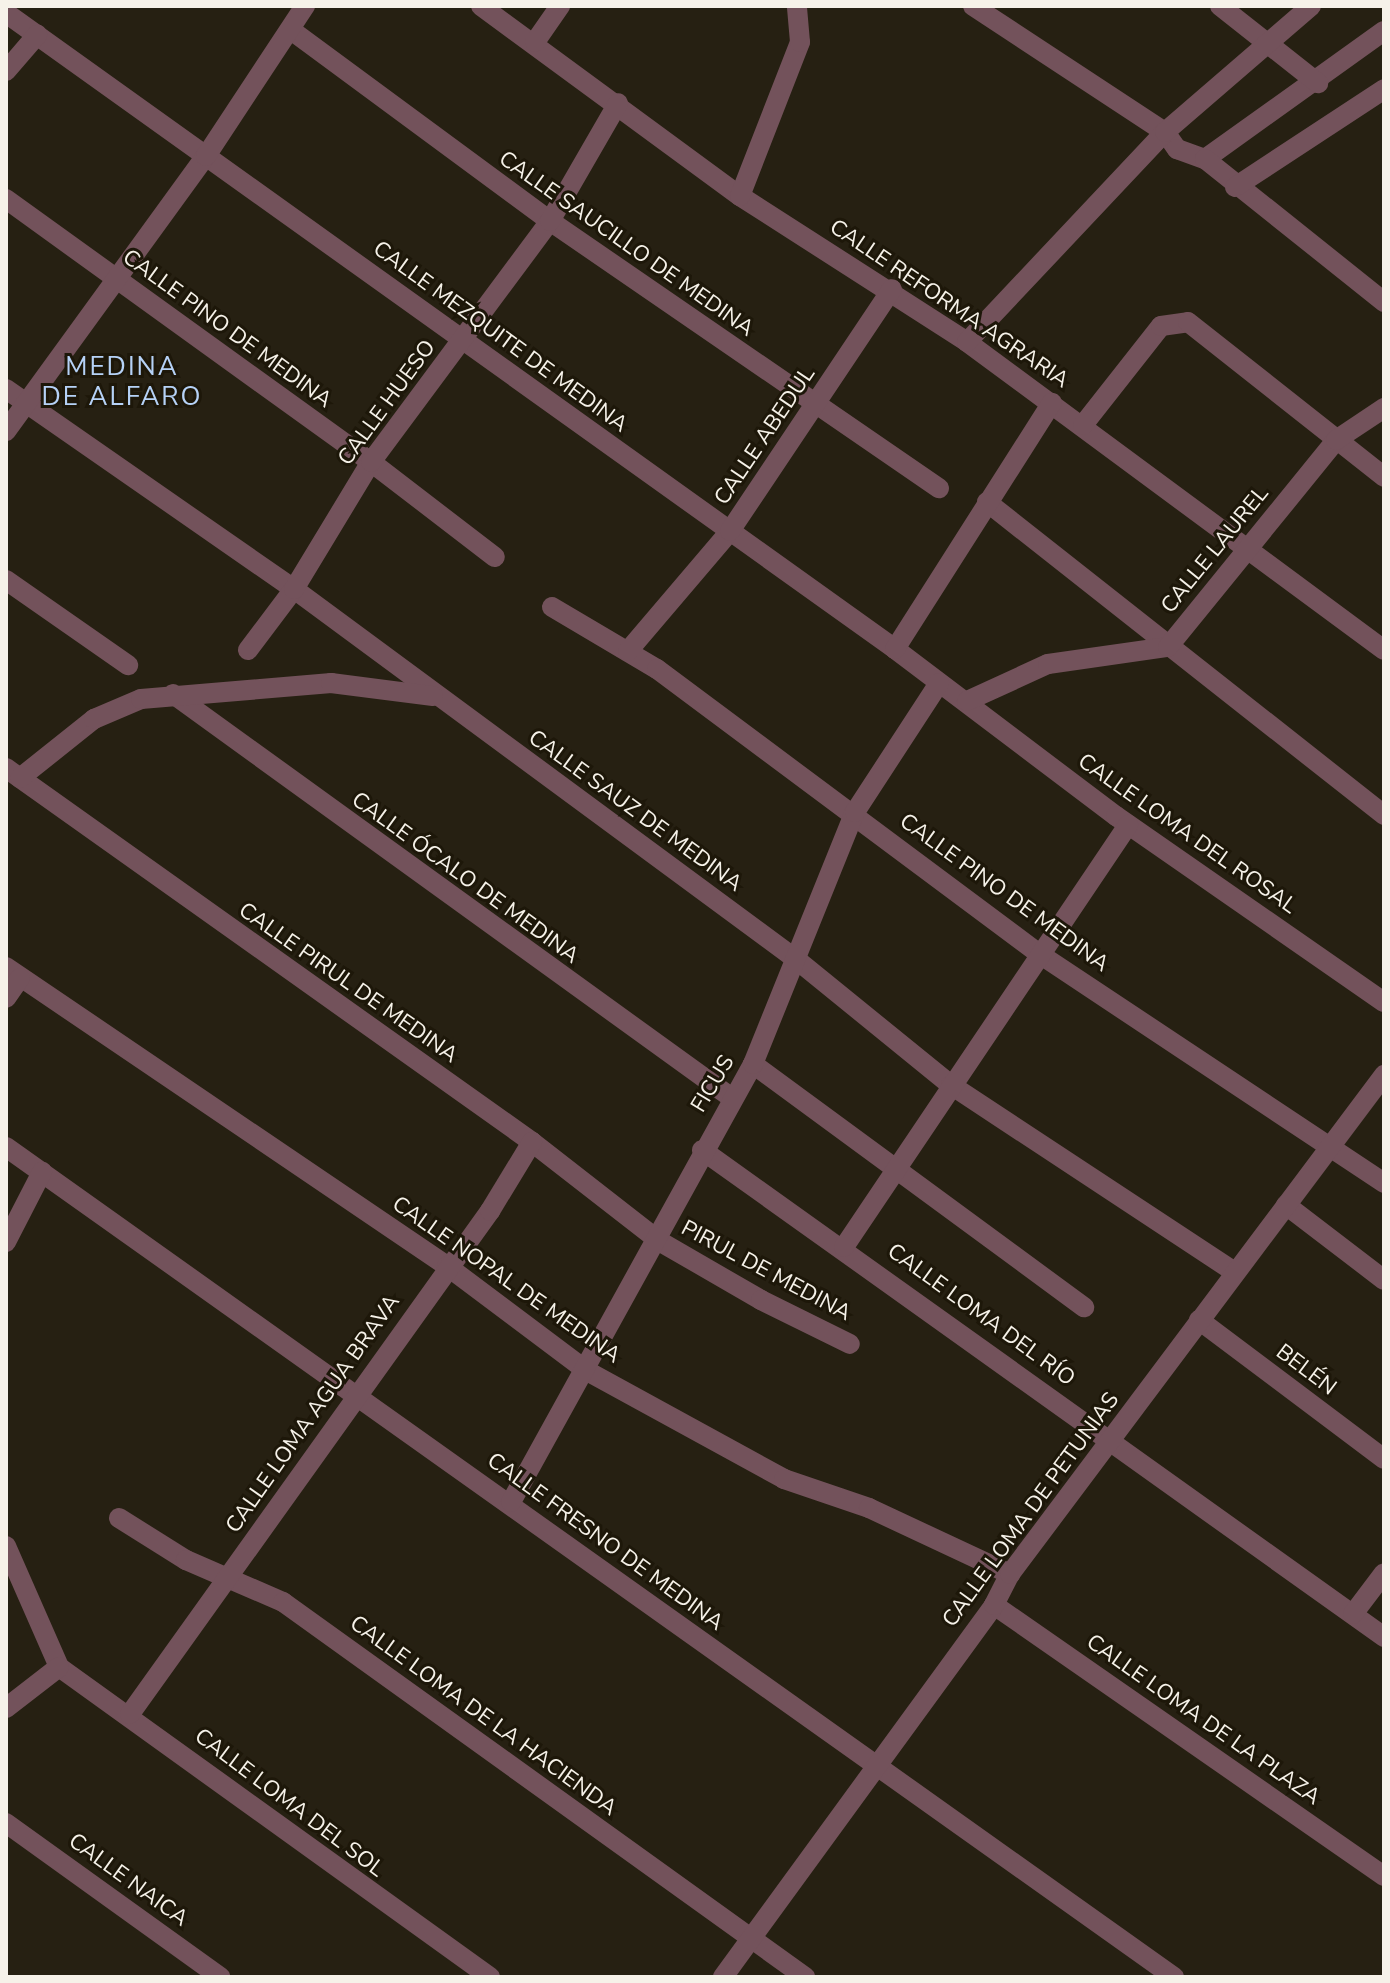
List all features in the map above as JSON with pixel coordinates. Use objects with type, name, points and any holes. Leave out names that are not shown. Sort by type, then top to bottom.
[{"type":"street","points":[[6,431],[206,156],[305,6]]},
{"type":"street","name":"CALLE REFORMA AGRARIA","points":[[481,6],[535,42],[740,196],[892,289],[967,342],[1384,650]]},
{"type":"street","points":[[535,42],[560,6]]},
{"type":"street","points":[[740,196],[800,42],[797,6]]},
{"type":"street","points":[[973,6],[1165,132],[1177,149],[1205,159],[1235,187],[1384,302]]},
{"type":"street","points":[[1220,6],[1318,83]]},
{"type":"street","points":[[967,342],[1165,132],[1311,6]]},
{"type":"street","name":"CALLE MEZQUITE DE MEDINA","points":[[10,11],[37,35],[967,701]]},
{"type":"street","name":"CALLE SAUCILLO DE MEDINA","points":[[291,30],[550,221],[815,406],[939,488]]},
{"type":"street","points":[[1205,159],[1318,83],[1384,31]]},
{"type":"street","points":[[6,71],[37,35]]},
{"type":"street","points":[[1235,187],[1380,100]]},
{"type":"street","name":"CALLE HUESO","points":[[248,650],[294,589],[371,462],[550,221],[618,103]]},
{"type":"street","name":"CALLE PINO DE MEDINA","points":[[6,199],[371,462],[495,557]]},
{"type":"street","name":"CALLE ABEDUL","points":[[628,651],[730,531],[892,289]]},
{"type":"street","points":[[1083,425],[1161,326],[1188,322],[1384,477]]},
{"type":"street","name":"CALLE SAUZ DE MEDINA","points":[[6,389],[294,589],[797,960],[951,1085],[1235,1272]]},
{"type":"street","points":[[895,649],[1052,403]]},
{"type":"street","name":"CALLE LAUREL","points":[[967,701],[1048,664],[1168,647],[1245,548],[1336,440],[1384,408]]},
{"type":"street","points":[[987,502],[1384,815]]},
{"type":"street","points":[[6,580],[128,665]]},
{"type":"street","name":"CALLE PINO DE MEDINA","points":[[552,607],[657,669],[855,812],[1041,955],[1384,1183]]},
{"type":"street","points":[[13,773],[94,719],[141,699],[331,683],[440,697]]},
{"type":"street","name":"FICUS","points":[[511,1502],[659,1241],[702,1150],[753,1064],[855,812],[939,683]]},
{"type":"street","name":"CALLE ÓCALO DE MEDINA","points":[[173,694],[732,1098]]},
{"type":"street","name":"CALLE LOMA DEL ROSAL","points":[[967,701],[1128,825],[1384,1002]]},
{"type":"street","name":"CALLE PIRUL DE MEDINA","points":[[13,773],[532,1142],[659,1241]]},
{"type":"street","points":[[844,1247],[892,1170],[1128,825]]},
{"type":"street","points":[[6,998],[13,973]]},
{"type":"street","name":"CALLE NOPAL DE MEDINA","points":[[13,973],[447,1266],[587,1371],[784,1479],[869,1508],[1010,1574]]},
{"type":"street","points":[[753,1064],[892,1170],[1084,1307]]},
{"type":"street","name":"CALLE LOMA DE PETUNIAS","points":[[723,1977],[748,1938],[994,1605],[1010,1574],[1384,1075]]},
{"type":"street","name":"CALLE LOMA AGUA BRAVA","points":[[130,1714],[447,1266],[490,1211],[532,1142]]},
{"type":"street","name":"CALLE FRESNO DE MEDINA","points":[[6,1147],[355,1396],[511,1502],[874,1766],[1174,1977]]},
{"type":"street","name":"CALLE LOMA DEL RÍO","points":[[702,1150],[844,1247],[1384,1637]]},
{"type":"street","points":[[6,1242],[42,1172]]},
{"type":"street","points":[[1286,1205],[1384,1280]]},
{"type":"street","name":"PIRUL DE MEDINA","points":[[659,1241],[761,1300],[850,1344]]},
{"type":"street","name":"BELÉN","points":[[1199,1320],[1384,1459]]},
{"type":"street","name":"CALLE LOMA DE LA HACIENDA","points":[[119,1518],[186,1560],[283,1602],[805,1977]]},
{"type":"street","points":[[6,1546],[59,1667],[6,1708]]},
{"type":"street","points":[[1353,1614],[1384,1573]]},
{"type":"street","name":"CALLE LOMA DE LA PLAZA","points":[[994,1605],[1384,1876]]},
{"type":"street","name":"CALLE LOMA DEL SOL","points":[[59,1667],[130,1714],[268,1821],[490,1977]]},
{"type":"street","name":"CALLE NAICA","points":[[6,1823],[220,1977]]},
{"type":"district","name":"MEDINA DE ALFARO","points":[[122,382]]}]
